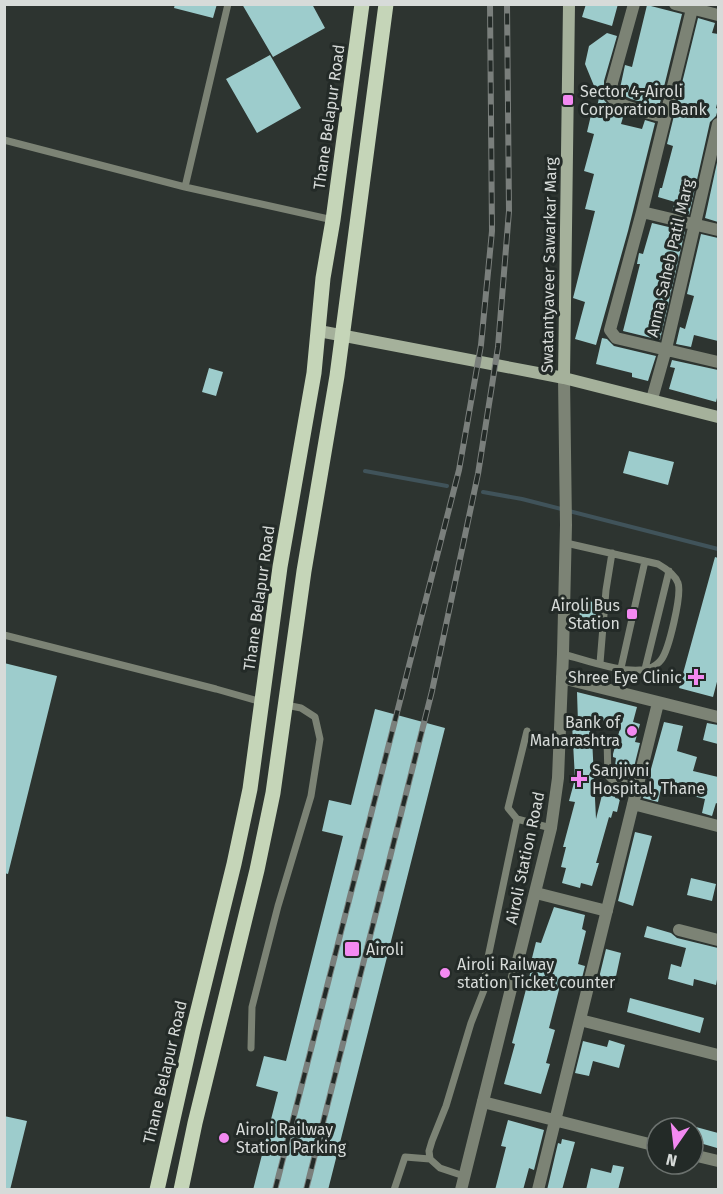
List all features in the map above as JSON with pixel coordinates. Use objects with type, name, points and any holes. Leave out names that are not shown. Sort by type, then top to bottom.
[{"type":"main road","name":"Thane Belapur Road","points":[[157,1190],[250,789],[280,567],[314,373],[323,278],[362,4]]},
{"type":"main road","points":[[182,1190],[273,793],[303,570],[337,376],[386,4]]},
{"type":"main road","name":"Swatantyaveer Sawarkar Marg","points":[[564,378],[569,4]]},
{"type":"main road","points":[[319,331],[564,378],[718,417]]},
{"type":"street","points":[[634,4],[612,83],[612,98],[621,104],[665,117]]},
{"type":"street","points":[[675,4],[718,15]]},
{"type":"street","points":[[692,9],[610,330],[616,338],[718,362]]},
{"type":"street","name":"Anna Saheb Patil Marg","points":[[652,399],[666,349],[718,124]]},
{"type":"street","points":[[642,212],[718,230]]},
{"type":"street","name":"Swatantyaveer Sawarkar Marg","points":[[564,378],[566,525]]},
{"type":"street","name":"Airoli Station Road","points":[[460,1190],[551,828],[558,778],[566,525]]},
{"type":"street","points":[[562,678],[718,717]]},
{"type":"street","points":[[538,1190],[658,703]]},
{"type":"street","points":[[633,804],[718,826]]},
{"type":"street","points":[[536,893],[607,911]]},
{"type":"street","points":[[679,930],[718,940]]},
{"type":"street","points":[[580,1020],[718,1055]]},
{"type":"street","points":[[483,1102],[645,1143]]},
{"type":"lane","points":[[185,187],[228,4]]},
{"type":"lane","points":[[4,140],[185,187],[333,220]]},
{"type":"lane","points":[[563,654],[621,668],[651,668],[661,660],[668,644],[678,597],[678,583],[669,571],[658,564],[566,543]]},
{"type":"lane","points":[[600,663],[606,590],[612,554]]},
{"type":"lane","points":[[621,668],[645,561]]},
{"type":"lane","points":[[645,669],[669,571]]},
{"type":"lane","points":[[4,635],[216,688],[262,702]]},
{"type":"lane","points":[[251,1048],[252,1007],[278,906],[311,796],[320,739],[315,717],[301,708],[286,705]]},
{"type":"lane","points":[[527,731],[508,808],[517,819],[551,828]]},
{"type":"lane","points":[[608,740],[608,776],[613,781],[638,786]]},
{"type":"lane","points":[[430,1159],[429,1150],[484,990],[486,967],[517,819]]},
{"type":"lane","points":[[394,1190],[405,1157],[430,1159],[440,1168],[464,1176]]},
{"type":"building","points":[[175,4],[217,4],[213,18],[174,8]]},
{"type":"building","points":[[242,4],[312,4],[325,28],[273,57]]},
{"type":"building","points":[[586,4],[618,4],[612,26],[582,17]]},
{"type":"building","points":[[647,5],[682,14],[659,107],[619,93],[625,65],[632,67]]},
{"type":"building","points":[[698,18],[715,23],[712,33],[718,34],[716,108],[718,109],[716,116],[710,122],[689,215],[672,211],[675,202],[658,197],[673,146],[667,144]]},
{"type":"building","points":[[607,33],[617,36],[604,81],[604,100],[611,108],[624,114],[621,124],[642,129],[645,120],[655,123],[596,345],[575,339],[585,302],[573,298],[595,211],[585,209],[594,174],[584,171],[594,134],[587,132],[591,115],[595,116],[599,98],[585,64],[589,46]]},
{"type":"building","points":[[270,55],[301,108],[257,133],[226,79]]},
{"type":"building","points":[[718,158],[718,222],[705,218]]},
{"type":"building","points":[[652,223],[685,231],[660,340],[623,331],[640,264],[637,264],[639,253],[643,254]]},
{"type":"building","points":[[701,234],[718,238],[718,341],[694,335],[691,347],[676,344],[680,327],[685,329],[694,296],[687,294]]},
{"type":"building","points":[[602,338],[607,339],[614,346],[656,356],[648,381],[632,377],[632,373],[596,364]]},
{"type":"building","points":[[672,360],[718,370],[716,402],[669,389],[675,368],[670,367]]},
{"type":"building","points":[[209,368],[223,372],[216,396],[202,392]]},
{"type":"building","points":[[629,451],[674,462],[668,485],[623,473]]},
{"type":"building","points":[[715,557],[718,558],[718,678],[713,697],[679,688]]},
{"type":"building","points":[[581,601],[597,602],[595,629],[578,628]]},
{"type":"building","points":[[4,663],[57,676],[8,874],[4,873]]},
{"type":"building","points":[[577,692],[637,707],[633,722],[640,724],[635,742],[640,743],[631,779],[614,774],[616,758],[613,754],[621,725],[591,717],[596,819],[605,783],[618,788],[615,798],[620,799],[617,812],[613,811],[611,818],[609,817],[592,886],[581,883],[580,888],[562,883],[566,868],[561,867],[566,847],[563,847],[575,802],[569,801],[575,779],[572,724],[578,723]]},
{"type":"building","name":"Airoli","points":[[375,709],[445,728],[328,1190],[253,1190],[278,1092],[256,1086],[264,1056],[286,1061],[343,836],[322,831],[329,800],[351,805]]},
{"type":"building","points":[[664,722],[683,726],[677,751],[697,757],[693,771],[718,777],[718,804],[716,803],[712,816],[702,813],[705,799],[661,788],[658,802],[643,798]]},
{"type":"building","points":[[707,723],[718,725],[718,744],[703,740]]},
{"type":"building","points":[[635,832],[652,836],[633,906],[618,901]]},
{"type":"building","points":[[691,878],[716,884],[712,901],[687,895]]},
{"type":"building","points":[[554,907],[585,915],[582,929],[586,931],[578,964],[585,966],[581,982],[562,978],[549,1028],[555,1030],[546,1063],[550,1064],[541,1094],[504,1084],[515,1044],[512,1043],[536,942],[541,943]]},
{"type":"building","points":[[647,926],[671,933],[677,938],[718,948],[716,985],[694,979],[693,986],[668,979],[671,964],[681,967],[686,948],[644,937]]},
{"type":"building","points":[[606,949],[621,953],[613,990],[597,986]]},
{"type":"building","points":[[630,998],[704,1018],[700,1033],[627,1012]]},
{"type":"building","points":[[609,1040],[625,1045],[619,1068],[593,1061],[589,1076],[575,1073],[583,1041],[607,1047]]},
{"type":"building","points":[[4,1116],[27,1121],[10,1190],[4,1190]]},
{"type":"building","points":[[508,1120],[544,1130],[534,1170],[529,1168],[523,1190],[495,1190],[506,1147],[501,1146]]},
{"type":"building","points":[[705,1129],[718,1133],[717,1148],[705,1144]]},
{"type":"building","points":[[562,1139],[575,1142],[562,1190],[547,1190],[558,1143],[561,1144]]},
{"type":"building","points":[[613,1165],[624,1167],[618,1190],[586,1190],[591,1168],[611,1173]]},
{"type":"waterway","points":[[365,471],[447,486]]},
{"type":"waterway","points":[[483,492],[522,499],[718,549]]},
{"type":"railway","points":[[275,1190],[459,470],[481,345],[492,231],[490,4]]},
{"type":"railway","points":[[306,1190],[432,691],[478,474],[498,347],[509,211],[507,4]]},
{"type":"place","name":"Sector 4-Airoli Corporation Bank","points":[[568,100]]},
{"type":"place","name":"Airoli Bus Station","points":[[632,614]]},
{"type":"place","name":"Shree Eye Clinic","points":[[696,677]]},
{"type":"place","name":"Bank of Maharashtra","points":[[632,731]]},
{"type":"place","name":"Sanjivni Hospital, Thane","points":[[579,779]]},
{"type":"place","name":"Airoli","points":[[352,949]]},
{"type":"place","name":"Airoli Railway station Ticket counter","points":[[445,973]]},
{"type":"place","name":"Airoli Railway Station Parking","points":[[224,1138]]}]
